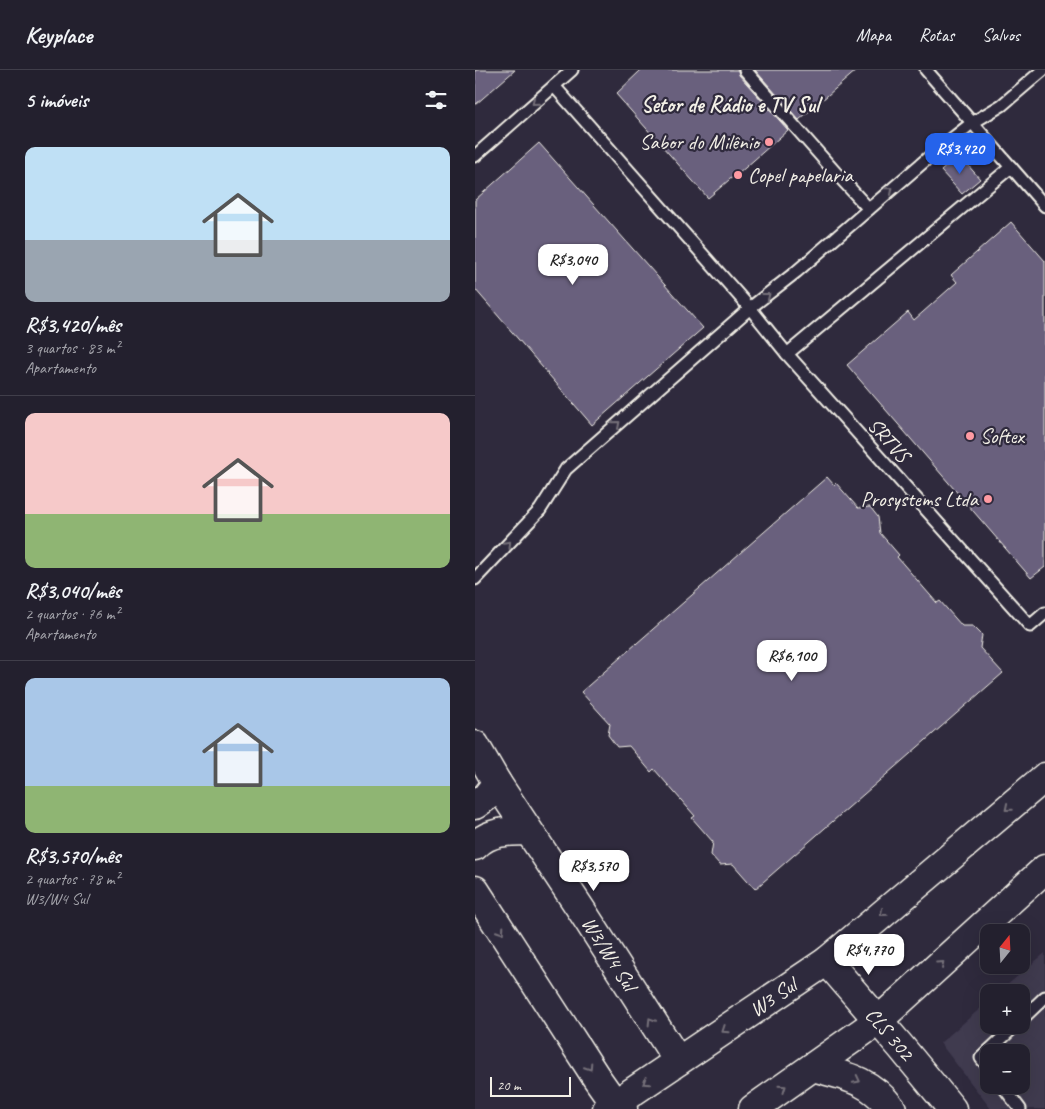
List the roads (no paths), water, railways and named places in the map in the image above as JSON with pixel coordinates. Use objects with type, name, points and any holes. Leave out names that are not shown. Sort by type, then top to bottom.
[{"type":"main road","name":"W3/W4 Sul","points":[[475,745],[497,783],[677,1062]]},
{"type":"main road","name":"W3 Sul","points":[[615,1107],[677,1062],[827,961],[1045,777]]},
{"type":"main road","points":[[475,805],[487,797],[497,783]]},
{"type":"main road","points":[[475,846],[480,841],[501,832],[528,831]]},
{"type":"main road","points":[[753,1109],[879,1020],[1045,869]]},
{"type":"main road","points":[[475,890],[615,1107]]},
{"type":"main road","name":"CLS 302","points":[[827,961],[879,1020],[952,1109]]},
{"type":"main road","points":[[813,1067],[851,1077],[869,1086],[892,1109]]},
{"type":"lane","points":[[745,70],[869,209]]},
{"type":"lane","points":[[926,70],[1045,206]]},
{"type":"lane","points":[[475,579],[540,510],[566,469],[750,308],[796,272],[935,152],[972,123],[1002,105],[1043,70]]},
{"type":"lane","points":[[475,156],[554,86],[566,72]]},
{"type":"lane","name":"SRTVS","points":[[554,86],[750,308],[787,354],[1030,626],[1045,613]]},
{"type":"lane","points":[[787,354],[1011,167]]},
{"type":"lane","points":[[1030,1011],[1045,997]]},
{"type":"lane","points":[[996,1044],[1006,1034]]},
{"type":"lane","points":[[1009,1094],[1020,1109]]},
{"type":"place","name":"Sabor do Milênio","points":[[769,142]]},
{"type":"place","name":"Copel papelaria","points":[[738,175]]},
{"type":"place","name":"Softex","points":[[970,436]]},
{"type":"place","name":"Prosystems Ltda","points":[[988,499]]},
{"type":"district","name":"Setor de Rádio e TV Sul","points":[[730,105]]}]
